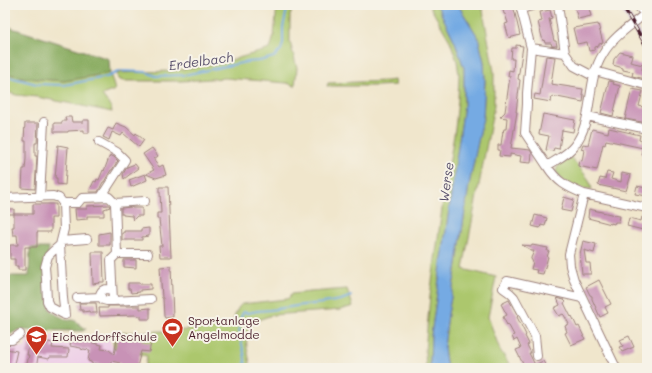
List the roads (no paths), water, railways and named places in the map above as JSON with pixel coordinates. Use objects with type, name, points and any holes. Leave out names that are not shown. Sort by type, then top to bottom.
[{"type":"street","points":[[536,5],[520,7],[531,48],[526,93],[527,104],[525,133],[556,179],[566,186],[580,192],[647,208]]},
{"type":"street","points":[[558,5],[565,52],[574,66],[594,73],[647,86]]},
{"type":"street","points":[[547,166],[574,146],[583,130],[587,116],[594,73],[602,54],[613,41],[646,13],[636,5]]},
{"type":"street","points":[[531,48],[565,52]]},
{"type":"street","points":[[587,116],[647,129]]},
{"type":"street","points":[[40,197],[44,122]]},
{"type":"street","points":[[99,142],[117,152],[125,160],[101,197]]},
{"type":"street","points":[[580,192],[569,254],[570,266],[582,298],[616,368]]},
{"type":"street","points":[[5,198],[54,196],[59,198],[63,203],[64,229],[60,243],[65,315],[50,307],[47,301],[45,267],[48,256],[60,243],[87,239]]},
{"type":"street","points":[[63,203],[78,203],[82,198],[109,197],[114,203],[117,254]]},
{"type":"street","points":[[114,203],[145,202]]},
{"type":"street","points":[[113,301],[111,260],[117,254],[148,254]]},
{"type":"street","points":[[537,356],[534,336],[514,297],[503,288],[507,281],[582,298]]},
{"type":"street","points":[[101,297],[103,290],[112,289]]},
{"type":"street","points":[[77,298],[101,297],[105,301],[151,299]]},
{"type":"street","points":[[5,340],[12,340],[20,334]]},
{"type":"water","points":[[437,5],[458,5],[478,37],[484,62],[485,81],[483,118],[469,185],[448,314],[444,348],[447,368],[431,368],[431,335],[464,105],[464,68],[455,42]]},
{"type":"waterway","name":"Erdelbach","points":[[5,76],[37,84],[64,85],[107,77],[120,71],[146,72],[156,76],[184,75],[246,62],[259,61],[274,57],[281,50],[283,43],[283,27],[288,5]]},
{"type":"waterway","points":[[246,368],[239,331],[243,312],[248,313],[323,303],[341,300],[351,296]]},
{"type":"railway","points":[[622,5],[647,47]]},
{"type":"place","name":"Sportanlage Angelmodde","points":[[172,348]]},
{"type":"place","name":"Eichendorffschule","points":[[37,356]]},
{"type":"water label","name":"Werse","points":[[446,182]]}]
